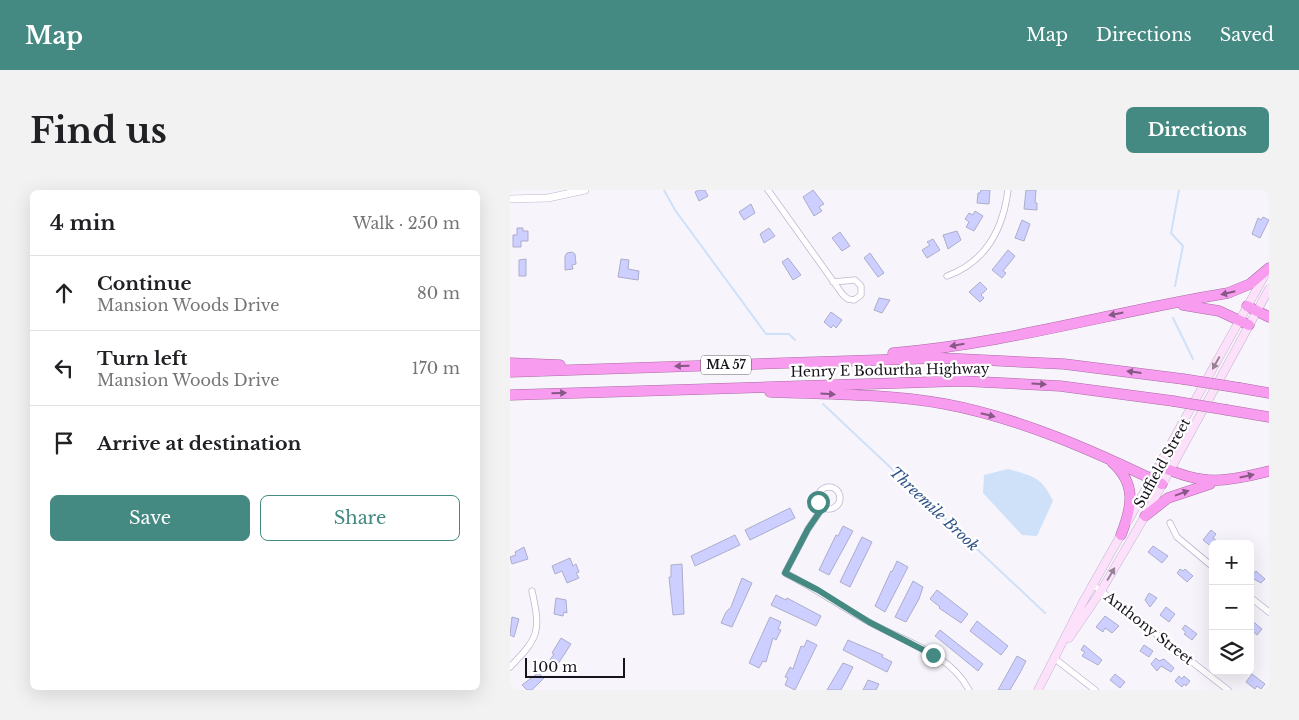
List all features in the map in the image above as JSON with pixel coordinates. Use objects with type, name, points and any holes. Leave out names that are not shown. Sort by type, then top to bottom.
[{"type":"highway","points":[[781,363],[927,350],[1164,305],[1238,290],[1257,280],[1269,268]]},
{"type":"highway","points":[[1164,305],[1213,309],[1244,323]]},
{"type":"highway","points":[[1247,306],[1269,318]]},
{"type":"highway","name":"Henry E Bodurtha Highway","points":[[510,372],[908,359],[982,359],[1089,366],[1269,393]]},
{"type":"highway","points":[[510,363],[646,368]]},
{"type":"highway","name":"Henry E Bodurtha Highway","points":[[510,395],[912,381],[987,381],[1076,387],[1173,400],[1269,417]]},
{"type":"highway","points":[[692,388],[865,396],[945,404],[1003,419],[1106,456],[1157,482]]},
{"type":"highway","points":[[1106,456],[1121,471],[1131,494],[1130,510],[1121,534]]},
{"type":"highway","points":[[1165,468],[1194,480],[1225,480]]},
{"type":"highway","points":[[1145,516],[1160,503],[1172,496],[1225,480],[1269,471]]},
{"type":"main road","name":"Suffield Street","points":[[1038,690],[1092,584],[1121,534],[1165,468],[1244,323],[1247,306],[1269,268]]},
{"type":"main road","name":"Suffield Street","points":[[1244,323],[1257,311],[1269,290]]},
{"type":"main road","name":"Suffield Street","points":[[1054,658],[1101,591],[1145,516],[1157,482]]},
{"type":"street","points":[[510,199],[548,198],[584,190]]},
{"type":"street","points":[[768,190],[833,282],[848,299],[854,300],[861,295],[861,286],[855,280],[833,282]]},
{"type":"street","points":[[948,276],[964,270],[990,246],[1000,228],[1008,190]]},
{"type":"street","points":[[823,507],[808,529],[785,573],[818,590],[869,622],[941,659],[960,676],[969,690]]},
{"type":"street","points":[[1170,522],[1180,541],[1209,564]]},
{"type":"street","name":"Anthony Street","points":[[1092,584],[1228,690]]},
{"type":"street","points":[[510,667],[526,650],[536,634],[537,618],[532,591]]},
{"type":"street","points":[[1254,600],[1269,612]]},
{"type":"street","points":[[1054,658],[1095,690]]},
{"type":"water","points":[[1008,469],[1030,476],[1041,482],[1053,501],[1037,536],[1022,535],[983,493],[984,475]]},
{"type":"building","points":[[705,190],[708,196],[699,201],[695,192]]},
{"type":"building","points":[[813,190],[824,204],[819,207],[822,211],[814,216],[803,197]]},
{"type":"building","points":[[981,190],[990,190],[989,204],[977,203],[978,193]]},
{"type":"building","points":[[1026,190],[1036,190],[1035,203],[1037,203],[1037,210],[1024,209]]},
{"type":"building","points":[[751,204],[755,213],[744,220],[739,212]]},
{"type":"building","points":[[975,211],[983,216],[974,231],[966,227],[969,222],[965,219],[969,213],[973,215]]},
{"type":"building","points":[[1263,217],[1269,220],[1260,238],[1252,234],[1258,218],[1261,220]]},
{"type":"building","points":[[1022,220],[1030,224],[1024,241],[1015,238]]},
{"type":"building","points":[[517,228],[523,228],[523,231],[528,231],[528,241],[521,241],[521,247],[513,247],[513,235],[517,235]]},
{"type":"building","points":[[769,228],[775,236],[764,243],[760,234]]},
{"type":"building","points":[[957,231],[961,240],[948,249],[943,235]]},
{"type":"building","points":[[840,232],[850,246],[842,251],[832,238]]},
{"type":"building","points":[[933,239],[940,250],[927,258],[922,250],[930,245],[927,242]]},
{"type":"building","points":[[1008,250],[1015,256],[1003,271],[1006,273],[1002,278],[992,270]]},
{"type":"building","points":[[572,252],[575,254],[576,264],[572,265],[573,269],[565,270],[565,256],[567,253]]},
{"type":"building","points":[[870,253],[884,273],[878,277],[864,258]]},
{"type":"building","points":[[788,258],[801,275],[793,280],[782,262]]},
{"type":"building","points":[[526,259],[526,276],[519,276],[519,260]]},
{"type":"building","points":[[621,259],[629,260],[628,269],[639,271],[638,280],[618,277]]},
{"type":"building","points":[[980,282],[987,289],[981,295],[984,298],[980,302],[969,292]]},
{"type":"building","points":[[879,298],[890,300],[882,313],[874,310]]},
{"type":"building","points":[[831,312],[842,320],[836,328],[833,325],[831,328],[824,322]]},
{"type":"building","points":[[790,508],[795,518],[750,540],[745,530]]},
{"type":"building","points":[[843,526],[853,531],[829,575],[819,570],[836,535],[838,536]]},
{"type":"building","points":[[1211,530],[1216,534],[1213,538],[1216,540],[1209,540],[1209,545],[1203,540]]},
{"type":"building","points":[[735,535],[740,545],[695,566],[691,556]]},
{"type":"building","points":[[862,537],[872,542],[850,587],[840,582]]},
{"type":"building","points":[[1153,546],[1168,556],[1162,563],[1148,552]]},
{"type":"building","points":[[524,547],[528,559],[512,564],[510,557],[516,555],[515,552]]},
{"type":"building","points":[[570,558],[573,566],[576,564],[579,572],[576,573],[579,578],[567,583],[562,571],[555,574],[552,566]]},
{"type":"building","points":[[897,561],[908,567],[885,612],[875,606]]},
{"type":"building","points":[[682,564],[684,614],[673,615],[669,577],[671,577],[671,565]]},
{"type":"building","points":[[1180,569],[1183,571],[1185,569],[1193,576],[1187,582],[1177,573]]},
{"type":"building","points":[[1256,571],[1265,579],[1261,583],[1254,579]]},
{"type":"building","points":[[742,578],[752,583],[732,627],[721,623],[726,612],[731,607]]},
{"type":"building","points":[[913,581],[923,587],[919,599],[906,622],[895,617]]},
{"type":"building","points":[[937,590],[968,614],[961,623],[939,608],[930,599]]},
{"type":"building","points":[[1149,593],[1157,598],[1150,607],[1145,600]]},
{"type":"building","points":[[776,595],[786,600],[787,598],[821,616],[816,626],[771,605]]},
{"type":"building","points":[[556,598],[566,600],[567,613],[564,612],[563,616],[554,614]]},
{"type":"building","points":[[1166,607],[1175,614],[1169,622],[1160,615]]},
{"type":"building","points":[[1105,616],[1119,626],[1112,633],[1105,628],[1103,632],[1096,627]]},
{"type":"building","points":[[512,617],[519,619],[514,637],[510,635]]},
{"type":"building","points":[[770,617],[781,622],[778,629],[781,630],[776,640],[773,638],[766,662],[763,661],[759,668],[749,663]]},
{"type":"building","points":[[977,621],[1008,646],[1001,655],[970,631]]},
{"type":"building","points":[[1254,622],[1262,629],[1257,635],[1254,632]]},
{"type":"building","points":[[1185,625],[1197,634],[1192,640],[1184,634],[1186,632],[1182,629]]},
{"type":"building","points":[[940,630],[983,664],[978,671],[935,636]]},
{"type":"building","points":[[561,638],[571,644],[558,664],[550,660]]},
{"type":"building","points":[[807,640],[817,645],[795,690],[785,685],[788,678],[785,677],[790,667],[793,669],[801,646],[804,647]]},
{"type":"building","points":[[848,640],[883,655],[882,657],[892,662],[887,672],[843,650]]},
{"type":"building","points":[[1084,645],[1102,660],[1098,665],[1082,656],[1085,652],[1081,650]]},
{"type":"building","points":[[1144,645],[1153,651],[1149,657],[1140,651]]},
{"type":"building","points":[[1017,656],[1026,661],[1021,671],[1010,690],[998,690]]},
{"type":"building","points":[[1156,658],[1159,661],[1164,659],[1174,668],[1171,672],[1161,666],[1157,671],[1151,664]]},
{"type":"building","points":[[843,663],[853,667],[841,690],[827,690]]},
{"type":"building","points":[[538,673],[544,678],[532,690],[527,690],[522,685]]},
{"type":"building","points":[[1115,674],[1125,682],[1120,688],[1110,680]]},
{"type":"building","points":[[1253,675],[1265,684],[1261,689],[1257,686],[1255,689],[1246,682]]},
{"type":"building","points":[[1179,676],[1182,679],[1184,676],[1190,681],[1186,686],[1184,684],[1182,687],[1175,681]]},
{"type":"building","points":[[868,680],[879,684],[876,690],[863,690]]},
{"type":"waterway","name":"Threemile Brook","points":[[664,190],[675,210],[766,334],[789,334],[795,340]]},
{"type":"waterway","points":[[1175,286],[1183,246],[1171,233],[1179,190]]},
{"type":"waterway","points":[[1173,318],[1193,359]]},
{"type":"waterway","name":"Threemile Brook","points":[[823,404],[1045,613]]},
{"type":"route","points":[[818,502],[823,507],[808,529],[785,573],[818,590],[869,622],[933,655]]}]
